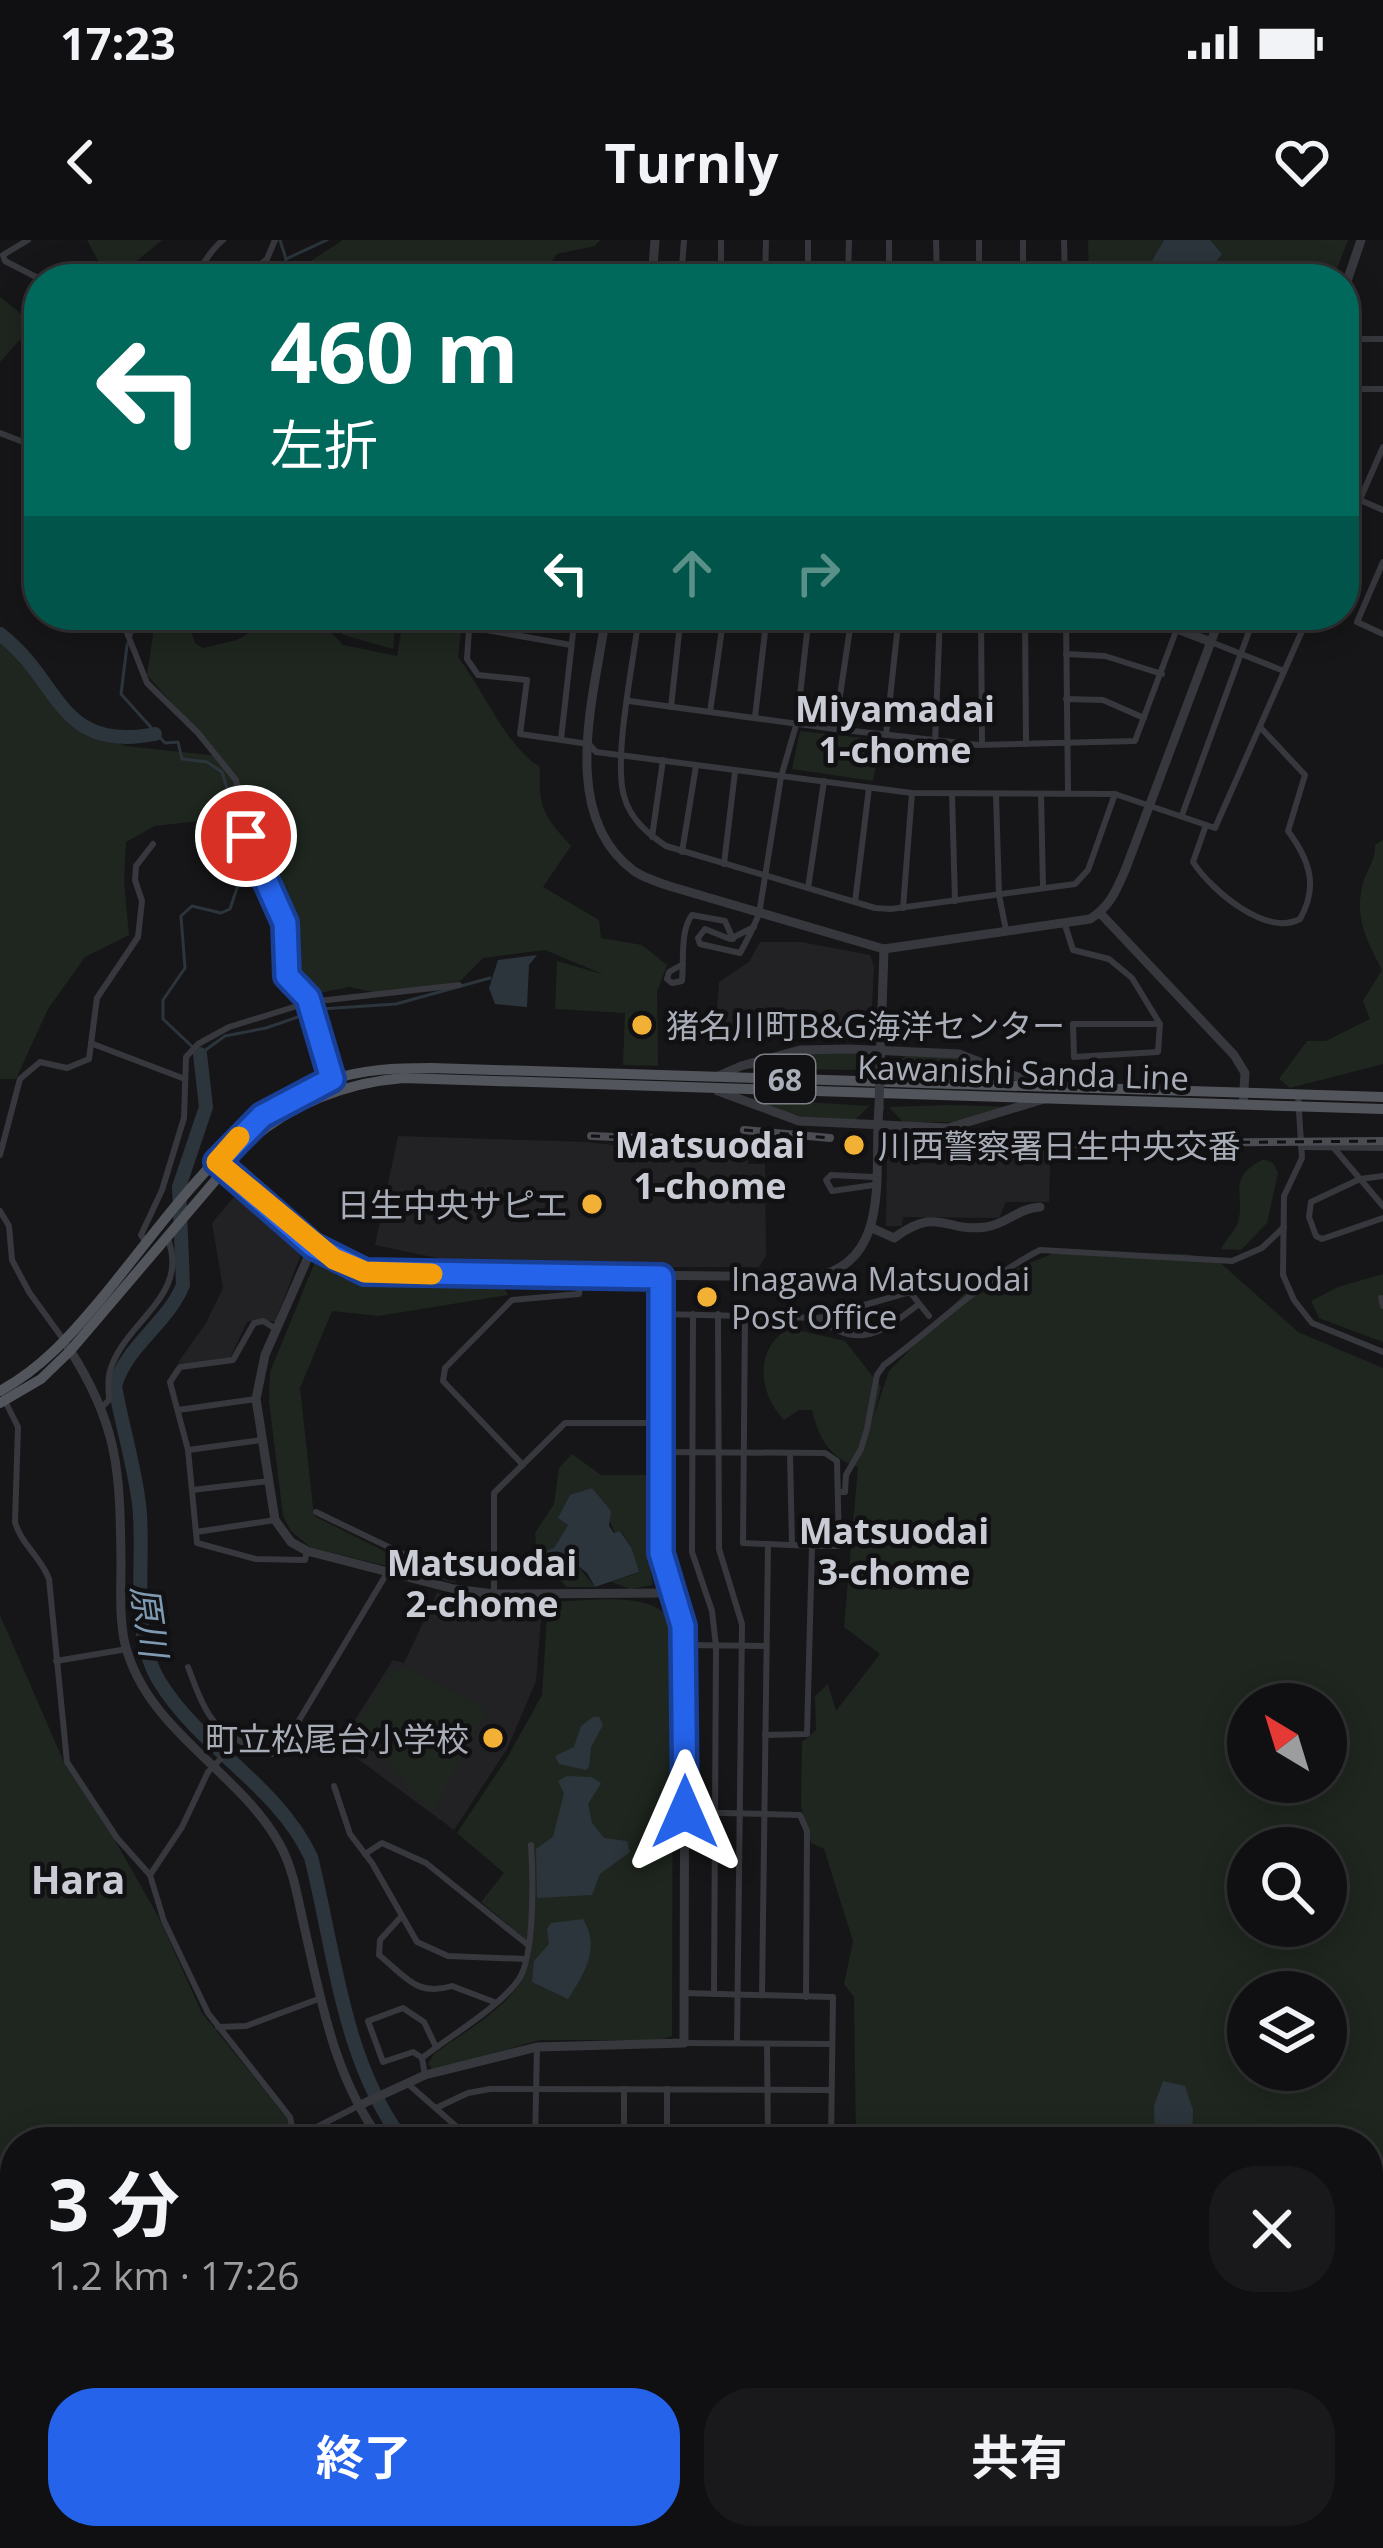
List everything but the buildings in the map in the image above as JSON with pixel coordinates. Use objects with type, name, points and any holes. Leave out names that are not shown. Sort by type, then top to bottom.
[{"type":"main road","name":"Kawanishi Sanda Line","points":[[151,1247],[186,1215],[262,1116],[334,1085],[403,1078],[716,1084],[1244,1099],[1383,1109]]},
{"type":"main road","name":"Kawanishi Sanda Line","points":[[1297,1101],[1383,1097]]},
{"type":"main road","name":"Kawanishi Sanda Line","points":[[2,1399],[67,1346],[151,1247],[170,1216],[221,1166]]},
{"type":"street","points":[[24,271],[4,261],[3,255],[28,240]]},
{"type":"street","points":[[203,264],[206,253],[224,240]]},
{"type":"street","points":[[1383,447],[1359,500],[1383,510]]},
{"type":"street","points":[[1359,617],[1383,562]]},
{"type":"street","points":[[125,630],[147,683],[198,733],[236,780],[246,836],[285,923],[287,976],[311,1008],[334,1085]]},
{"type":"street","points":[[469,630],[467,659],[478,675],[527,680],[520,734],[589,744],[596,752],[912,793],[1115,794],[1215,828],[1302,630]]},
{"type":"street","points":[[486,630],[572,645]]},
{"type":"street","points":[[561,739],[574,630]]},
{"type":"street","points":[[604,630],[586,779],[596,820],[635,872],[884,949],[1006,934],[1090,919],[1100,913],[1114,896],[1216,630]]},
{"type":"street","points":[[637,630],[621,754],[624,797],[652,837],[682,852],[875,908],[999,896],[1075,884],[1083,878],[1115,794]]},
{"type":"street","points":[[671,707],[680,630]]},
{"type":"street","points":[[710,713],[722,630]]},
{"type":"street","points":[[755,717],[765,630]]},
{"type":"street","points":[[754,927],[733,939],[705,928],[698,934],[700,944],[740,953],[754,927],[759,914],[782,776],[797,722],[807,630]]},
{"type":"street","points":[[835,729],[850,630]]},
{"type":"street","points":[[886,735],[897,630]]},
{"type":"street","points":[[935,743],[939,630]]},
{"type":"street","points":[[981,630],[982,744]]},
{"type":"street","points":[[1024,630],[1026,744]]},
{"type":"street","points":[[1066,630],[1068,792]]},
{"type":"street","points":[[629,701],[935,743],[1135,741],[1176,630]]},
{"type":"street","points":[[1182,630],[1284,671]]},
{"type":"street","points":[[1182,815],[1250,630]]},
{"type":"street","points":[[1066,654],[1105,656],[1162,674]]},
{"type":"street","points":[[1066,699],[1103,700],[1144,718]]},
{"type":"street","points":[[1206,825],[1193,862],[1201,874],[1262,921],[1277,926],[1300,920],[1312,881],[1310,863],[1288,831],[1306,775],[1260,727]]},
{"type":"street","points":[[652,837],[663,760]]},
{"type":"street","points":[[682,852],[697,765]]},
{"type":"street","points":[[724,864],[735,770]]},
{"type":"street","points":[[808,888],[824,781]]},
{"type":"street","points":[[855,902],[869,788]]},
{"type":"street","points":[[902,908],[912,793]]},
{"type":"street","points":[[996,793],[999,896],[1006,934]]},
{"type":"street","points":[[952,794],[955,901]]},
{"type":"street","points":[[1041,794],[1043,887]]},
{"type":"street","points":[[0,1155],[25,1072],[40,1062],[76,1067],[89,1059],[97,998],[138,937],[142,902],[136,866],[153,844]]},
{"type":"street","points":[[1100,913],[1234,1055],[1245,1073],[1244,1099]]},
{"type":"street","points":[[683,964],[686,922],[692,915],[725,921],[733,939]]},
{"type":"street","points":[[1064,923],[1073,950],[1108,959],[1132,978],[1160,1024],[1158,1052],[1074,1057],[1073,1024],[1160,1024]]},
{"type":"street","points":[[221,1166],[313,1246],[365,1272],[824,1275],[853,1259],[866,1245],[872,1228],[884,949]]},
{"type":"street","points":[[151,1247],[141,1235],[175,1150],[184,1118],[189,1052],[198,1044],[229,1027],[311,1008],[458,985]]},
{"type":"street","points":[[93,1044],[185,1080]]},
{"type":"street","points":[[716,1084],[741,1066],[800,1050],[880,1051],[959,1054],[1043,1093]]},
{"type":"street","points":[[716,1084],[799,1121],[877,1125],[960,1126],[1043,1093]]},
{"type":"street","points":[[1297,1101],[1302,1158],[1284,1196],[1283,1275],[1312,1323],[1383,1352]]},
{"type":"street","points":[[1301,1147],[1383,1148]]},
{"type":"street","points":[[1334,1147],[1383,1205]]},
{"type":"street","points":[[831,1175],[874,1181],[832,1191],[826,1180],[831,1175]]},
{"type":"street","points":[[1383,1175],[1311,1202],[1309,1217],[1316,1236],[1322,1239],[1383,1217]]},
{"type":"street","points":[[872,1228],[894,1238],[918,1222],[981,1227],[1024,1208],[1040,1208]]},
{"type":"street","points":[[0,1211],[8,1226],[13,1261],[101,1407],[120,1473],[121,1602],[127,1648],[152,1702],[248,1800],[278,1841],[293,1880],[339,2064],[372,2127]]},
{"type":"street","points":[[838,1492],[845,1492],[846,1475],[861,1449],[877,1375],[884,1365],[1012,1264],[1040,1250],[1232,1261],[1262,1248],[1284,1227]]},
{"type":"street","points":[[101,1407],[110,1400],[108,1381],[115,1360],[172,1279],[169,1234]]},
{"type":"street","points":[[313,1246],[265,1355],[256,1399],[274,1520],[291,1542],[307,1551],[454,1589],[494,1594],[670,1593]]},
{"type":"street","points":[[0,1261],[13,1261]]},
{"type":"street","points":[[523,1465],[443,1381],[445,1368],[512,1300],[579,1294],[582,1275]]},
{"type":"street","points":[[661,1277],[661,1553],[685,1645],[683,2043]]},
{"type":"street","points":[[661,1314],[819,1318],[910,1292],[929,1316]]},
{"type":"street","points":[[819,1318],[833,1330],[868,1336],[919,1304]]},
{"type":"street","points":[[693,1314],[692,1552],[712,1611],[716,1646],[714,1994]]},
{"type":"street","points":[[718,1314],[719,1549],[742,1624],[737,2044]]},
{"type":"street","points":[[661,1452],[693,1453],[744,1453],[790,1453],[825,1453],[837,1461],[839,1546],[743,1543],[744,1453],[745,1316]]},
{"type":"street","points":[[276,1329],[263,1321],[254,1322],[233,1360],[180,1367],[170,1382],[188,1450],[196,1543],[256,1559],[305,1560],[307,1551]]},
{"type":"street","points":[[2,1399],[18,1427],[18,1534],[49,1579],[67,1762],[117,1838],[150,1875],[164,1921],[197,1995],[290,2117],[292,2127]]},
{"type":"street","points":[[178,1410],[256,1399]]},
{"type":"street","points":[[494,1594],[494,1493],[565,1424],[661,1424]]},
{"type":"street","points":[[188,1450],[265,1439]]},
{"type":"street","points":[[790,1453],[792,1545]]},
{"type":"street","points":[[192,1490],[269,1481]]},
{"type":"street","points":[[316,1512],[428,1566],[457,1574],[496,1573]]},
{"type":"street","points":[[196,1532],[274,1520]]},
{"type":"street","points":[[762,1995],[768,1544]]},
{"type":"street","points":[[765,1736],[807,1734],[812,1546]]},
{"type":"street","points":[[188,1667],[204,1706],[234,1744],[272,1754],[298,1722],[389,1570]]},
{"type":"street","points":[[685,1645],[766,1646]]},
{"type":"street","points":[[56,1661],[127,1648]]},
{"type":"street","points":[[150,1875],[182,1827],[208,1772],[234,1744]]},
{"type":"street","points":[[334,1786],[344,1822],[417,1942],[436,1953],[526,1959]]},
{"type":"street","points":[[685,1812],[800,1815],[807,1831],[806,1996]]},
{"type":"street","points":[[365,1854],[382,1843],[413,1854],[528,1945]]},
{"type":"street","points":[[422,2058],[517,1982],[528,1945],[531,1846]]},
{"type":"street","points":[[400,1918],[380,1940],[379,1954],[420,1989],[452,1985],[494,2002]]},
{"type":"street","points":[[684,1993],[833,1997],[831,2127]]},
{"type":"street","points":[[218,2026],[246,2026],[321,1998]]},
{"type":"street","points":[[424,2075],[422,2058],[413,2052],[382,2062],[368,2021],[403,2008],[424,2022],[436,2047]]},
{"type":"street","points":[[767,2044],[767,2127]]},
{"type":"street","points":[[319,2127],[424,2075],[537,2047],[832,2044]]},
{"type":"street","points":[[535,2127],[537,2047]]},
{"type":"street","points":[[406,2082],[457,2127]]},
{"type":"street","points":[[436,2108],[490,2089],[831,2090]]},
{"type":"street","points":[[624,2089],[624,2127]]},
{"type":"street","points":[[667,2089],[667,2127]]},
{"type":"shaded area","points":[[87,240],[162,240],[133,264],[100,264]]},
{"type":"shaded area","points":[[343,240],[600,240],[595,246],[557,254],[550,264],[306,264]]},
{"type":"shaded area","points":[[1088,240],[1348,240],[1339,264],[1089,264]]},
{"type":"shaded area","points":[[1164,240],[1210,240],[1222,254],[1214,264],[1151,263]]},
{"type":"shaded area","points":[[0,297],[24,316],[24,335],[0,362]]},
{"type":"shaded area","points":[[154,630],[190,630],[195,643],[203,648],[255,630],[329,630],[343,645],[397,656],[401,630],[461,630],[458,657],[516,745],[540,767],[545,811],[571,846],[543,887],[599,920],[601,938],[642,945],[667,965],[657,992],[658,1066],[623,1065],[625,1013],[555,1009],[557,961],[605,975],[545,950],[483,958],[460,981],[383,994],[349,987],[314,994],[296,967],[280,909],[234,817],[155,826],[126,842],[129,935],[85,957],[48,1009],[16,1079],[0,1079],[0,631],[22,653],[48,694],[125,746],[219,756],[147,675]]},
{"type":"shaded area","points":[[338,630],[395,630],[393,649]]},
{"type":"shaded area","points":[[800,731],[880,740],[873,781],[792,769]]},
{"type":"shaded area","points":[[1383,840],[1383,1064],[1290,1088],[1279,1079],[1307,1041],[1326,1041],[1370,1019],[1363,1001],[1382,970],[1363,928],[1360,907],[1375,845]]},
{"type":"shaded area","points":[[760,942],[801,942],[870,955],[874,966],[871,1030],[855,1041],[715,1036],[719,982],[749,962]]},
{"type":"shaded area","points":[[537,955],[529,965],[527,1007],[495,1004],[489,988],[498,960]]},
{"type":"shaded area","points":[[816,1053],[856,1054],[868,1070],[747,1069]]},
{"type":"shaded area","points":[[906,1055],[951,1057],[1014,1077],[967,1071],[962,1076],[890,1071]]},
{"type":"shaded area","points":[[744,1098],[869,1106],[855,1120],[802,1117]]},
{"type":"shaded area","points":[[889,1107],[1014,1107],[959,1122],[903,1122]]},
{"type":"shaded area","points":[[903,1133],[1051,1138],[1049,1202],[1006,1202],[999,1218],[903,1217],[902,1226],[886,1226],[887,1146]]},
{"type":"shaded area","points":[[398,1136],[747,1153],[748,1164],[765,1164],[766,1256],[759,1267],[568,1267],[451,1261],[375,1245]]},
{"type":"shaded area","points":[[1264,1159],[1278,1173],[1267,1223],[1241,1250],[1221,1249],[1238,1222],[1241,1180]]},
{"type":"shaded area","points":[[234,1197],[300,1250],[300,1257],[275,1322],[247,1322],[230,1358],[177,1364],[223,1288],[212,1223]]},
{"type":"shaded area","points":[[1057,1252],[1186,1254],[1216,1259],[1298,1332],[1383,1368],[1383,2127],[856,2127],[854,1997],[844,1984],[853,1941],[824,1849],[811,1843],[801,1807],[802,1742],[816,1730],[815,1696],[828,1684],[836,1711],[880,1654],[844,1627],[858,1467],[827,1446],[812,1410],[799,1410],[784,1420],[775,1409],[765,1385],[770,1347],[789,1328],[845,1341],[881,1387],[873,1419],[889,1371],[971,1287]]},
{"type":"shaded area","points":[[315,1262],[383,1285],[502,1285],[508,1295],[378,1316],[332,1311],[300,1388],[314,1516],[392,1555],[456,1579],[455,1583],[310,1547],[291,1531],[283,1516],[269,1401],[270,1372]]},
{"type":"shaded area","points":[[1383,1274],[1383,1342],[1319,1318],[1311,1301],[1338,1287]]},
{"type":"shaded area","points":[[572,1454],[601,1475],[648,1475],[648,1557],[653,1585],[631,1589],[611,1582],[638,1573],[632,1549],[621,1531],[615,1533],[609,1519],[566,1503],[559,1518],[568,1525],[554,1548],[563,1568],[575,1563],[595,1587],[567,1587],[548,1568],[538,1572],[535,1533],[554,1504],[559,1468]]},
{"type":"shaded area","points":[[592,1488],[611,1511],[609,1526],[614,1533],[620,1531],[632,1549],[639,1572],[595,1587],[572,1561],[559,1570],[547,1551],[568,1525],[558,1518],[570,1495]]},
{"type":"shaded area","points":[[437,1593],[542,1607],[536,1681],[507,1749],[454,1830],[339,1745],[393,1660],[404,1663]]},
{"type":"shaded area","points":[[548,1602],[646,1603],[668,1618],[673,1632],[672,2036],[660,2040],[540,2040],[433,2070],[428,2064],[434,2054],[511,1995],[529,1963],[531,1944],[481,1902],[504,1873],[457,1833],[542,1695]]},
{"type":"shaded area","points":[[0,1615],[66,1767],[95,1805],[159,1918],[202,2013],[289,2120],[290,2127],[0,2127]]},
{"type":"shaded area","points":[[406,1667],[487,1711],[432,1812],[355,1726],[390,1671]]},
{"type":"shaded area","points":[[599,1717],[603,1725],[591,1747],[589,1767],[559,1764],[555,1756],[574,1747],[581,1726]]},
{"type":"shaded area","points":[[567,1776],[591,1777],[601,1783],[588,1804],[592,1823],[604,1838],[627,1841],[630,1852],[600,1874],[592,1895],[537,1898],[536,1849],[553,1837],[564,1793],[558,1781]]},
{"type":"shaded area","points":[[583,1919],[590,1950],[585,1970],[568,1999],[532,1982],[534,1961],[549,1944],[551,1923]]},
{"type":"shaded area","points":[[1163,2081],[1185,2086],[1192,2127],[1155,2127],[1154,2106]]},
{"type":"waterway","points":[[280,240],[285,264]]},
{"type":"waterway","points":[[286,259],[327,240]]},
{"type":"waterway","points":[[133,630],[121,694],[165,743],[178,742],[182,759],[207,762],[222,772],[232,804],[229,825],[241,876],[230,909],[221,913],[192,906],[181,916],[185,968],[163,1000],[163,1019],[200,1054],[225,1036],[321,1009],[396,1004],[490,978]]},
{"type":"waterway","points":[[0,634],[79,723],[98,733],[123,737],[155,734]]},
{"type":"waterway","name":"原川","points":[[200,1054],[206,1107],[179,1187],[183,1285],[128,1359],[115,1386],[139,1504],[141,1620],[161,1684],[197,1729],[279,1809],[311,1857],[354,2042],[394,2127]]},
{"type":"railway","points":[[744,1130],[830,1138]]},
{"type":"railway","points":[[591,1136],[665,1139]]},
{"type":"railway","points":[[1061,1144],[1383,1141]]},
{"type":"slow traffic","points":[[239,1137],[217,1162],[313,1246],[365,1272],[432,1274]]},
{"type":"place","name":"猪名川町B&G海洋センター","points":[[642,1025]]},
{"type":"place","name":"川西警察署日生中央交番","points":[[854,1145]]},
{"type":"place","name":"日生中央サピエ","points":[[592,1204]]},
{"type":"place","name":"Inagawa Matsuodai Post Office","points":[[707,1297]]},
{"type":"place","name":"町立松尾台小学校","points":[[493,1738]]},
{"type":"district","name":"Miyamadai 1-chome","points":[[895,728]]},
{"type":"district","name":"Matsuodai 1-chome","points":[[710,1164]]},
{"type":"district","name":"Matsuodai 3-chome","points":[[894,1550]]},
{"type":"district","name":"Matsuodai 2-chome","points":[[482,1582]]},
{"type":"district","name":"Hara","points":[[78,1878]]},
{"type":"route","points":[[246,836],[285,923],[287,976],[308,998],[332,1079],[262,1116],[217,1162],[313,1246],[365,1272],[661,1277],[661,1553],[685,1645],[685,1812]]}]
